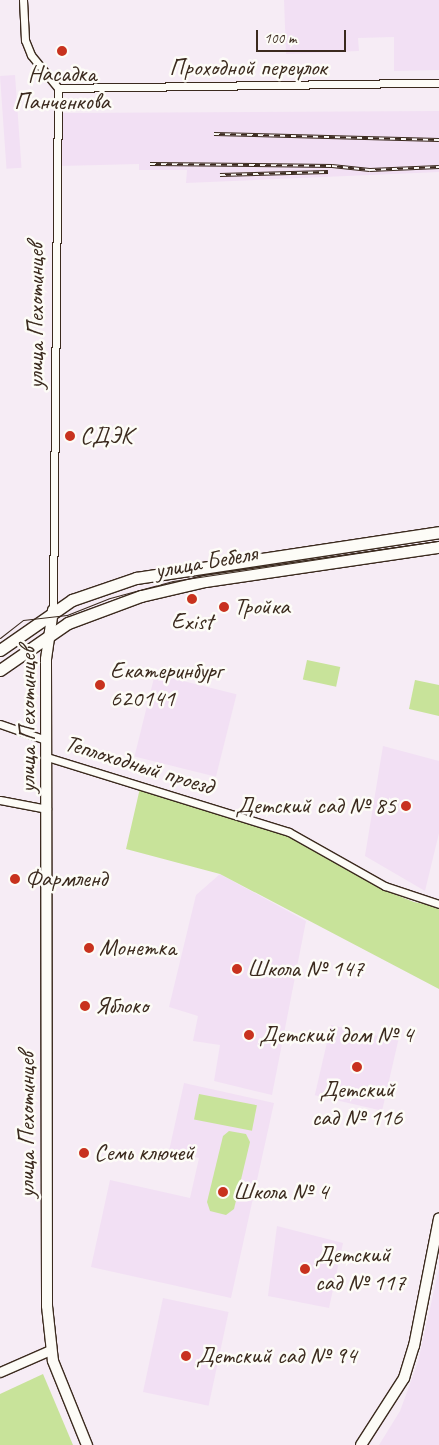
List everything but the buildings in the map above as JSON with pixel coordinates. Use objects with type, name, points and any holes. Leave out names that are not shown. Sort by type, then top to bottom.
[{"type":"main road","name":"улица Бебеля","points":[[0,650],[53,610],[105,586],[136,578],[439,532]]},
{"type":"main road","name":"улица Бебеля","points":[[0,670],[48,636],[87,614],[168,588],[439,547]]},
{"type":"main road","name":"улица Пехотинцев","points":[[53,610],[48,636],[46,740],[48,809],[46,1252],[50,1350],[87,1445]]},
{"type":"main road","points":[[361,1445],[404,1378],[414,1346],[439,1218]]},
{"type":"street","points":[[24,0],[25,40],[31,55],[58,88]]},
{"type":"street","name":"Проходной переулок","points":[[58,88],[439,83]]},
{"type":"street","name":"улица Пехотинцев","points":[[53,610],[58,88]]},
{"type":"street","points":[[0,724],[46,740]]},
{"type":"street","name":"Теплоходный проезд","points":[[47,757],[289,832],[385,886],[439,904]]},
{"type":"street","points":[[0,800],[48,809]]},
{"type":"street","points":[[0,1372],[50,1350]]},
{"type":"shaded area","points":[[284,0],[439,0],[439,70],[394,71],[394,37],[358,38],[359,51],[286,54]]},
{"type":"shaded area","points":[[15,75],[21,168],[7,169],[0,76]]},
{"type":"shaded area","points":[[439,111],[439,172],[186,183],[187,170],[139,170],[139,164],[60,166],[60,113]]},
{"type":"shaded area","points":[[155,674],[237,694],[216,777],[134,756]]},
{"type":"shaded area","name":"Детский сад № 85","points":[[383,746],[439,761],[439,833],[425,891],[365,856]]},
{"type":"shaded area","name":"Школа № 147","points":[[220,874],[306,921],[272,1095],[214,1081],[220,1045],[193,1041],[198,1016],[169,1007],[196,895]]},
{"type":"shaded area","name":"Детский сад № 116","points":[[331,1025],[398,1041],[382,1111],[315,1095]]},
{"type":"shaded area","name":"Школа № 4","points":[[184,1083],[274,1103],[231,1298],[91,1267],[110,1180],[190,1198],[199,1158],[169,1151]]},
{"type":"shaded area","name":"Детский сад № 117","points":[[277,1226],[343,1243],[329,1308],[268,1296]]},
{"type":"shaded area","points":[[439,1268],[439,1445],[379,1445],[400,1411],[418,1362]]},
{"type":"shaded area","name":"Детский сад № 94","points":[[163,1298],[229,1312],[209,1406],[143,1392]]},
{"type":"green space","points":[[307,660],[340,667],[336,687],[303,680]]},
{"type":"green space","points":[[415,680],[439,685],[439,716],[409,709]]},
{"type":"green space","points":[[140,788],[269,827],[307,845],[389,892],[414,902],[439,907],[439,989],[220,874],[126,849]]},
{"type":"green space","points":[[199,1094],[257,1105],[252,1131],[194,1120]]},
{"type":"green space","points":[[229,1131],[246,1134],[250,1142],[234,1209],[226,1215],[210,1211],[207,1202],[223,1136]]},
{"type":"green space","points":[[43,1374],[73,1445],[0,1445],[0,1394]]},
{"type":"tram line","points":[[0,638],[23,620],[67,615],[110,598],[173,581],[439,541]]},
{"type":"railway","points":[[214,134],[439,140]]},
{"type":"railway","points":[[150,164],[332,166],[370,170],[439,167]]},
{"type":"railway","points":[[220,175],[328,172]]},
{"type":"place","name":"Насадка Панченкова","points":[[62,51]]},
{"type":"place","name":"СДЭК","points":[[70,436]]},
{"type":"place","name":"Exist","points":[[192,599]]},
{"type":"place","name":"Тройка","points":[[224,607]]},
{"type":"place","name":"Екатеринбург 620141","points":[[100,685]]},
{"type":"place","name":"Детский сад № 85","points":[[406,806]]},
{"type":"place","name":"Фармленд","points":[[15,879]]},
{"type":"place","name":"Монетка","points":[[89,948]]},
{"type":"place","name":"Школа № 147","points":[[237,969]]},
{"type":"place","name":"Яблоко","points":[[85,1006]]},
{"type":"place","name":"Детский дом № 4","points":[[249,1035]]},
{"type":"place","name":"Детский сад № 116","points":[[357,1067]]},
{"type":"place","name":"Семь ключей","points":[[84,1153]]},
{"type":"place","name":"Школа № 4","points":[[223,1192]]},
{"type":"place","name":"Детский сад № 117","points":[[305,1269]]},
{"type":"place","name":"Детский сад № 94","points":[[186,1356]]}]
